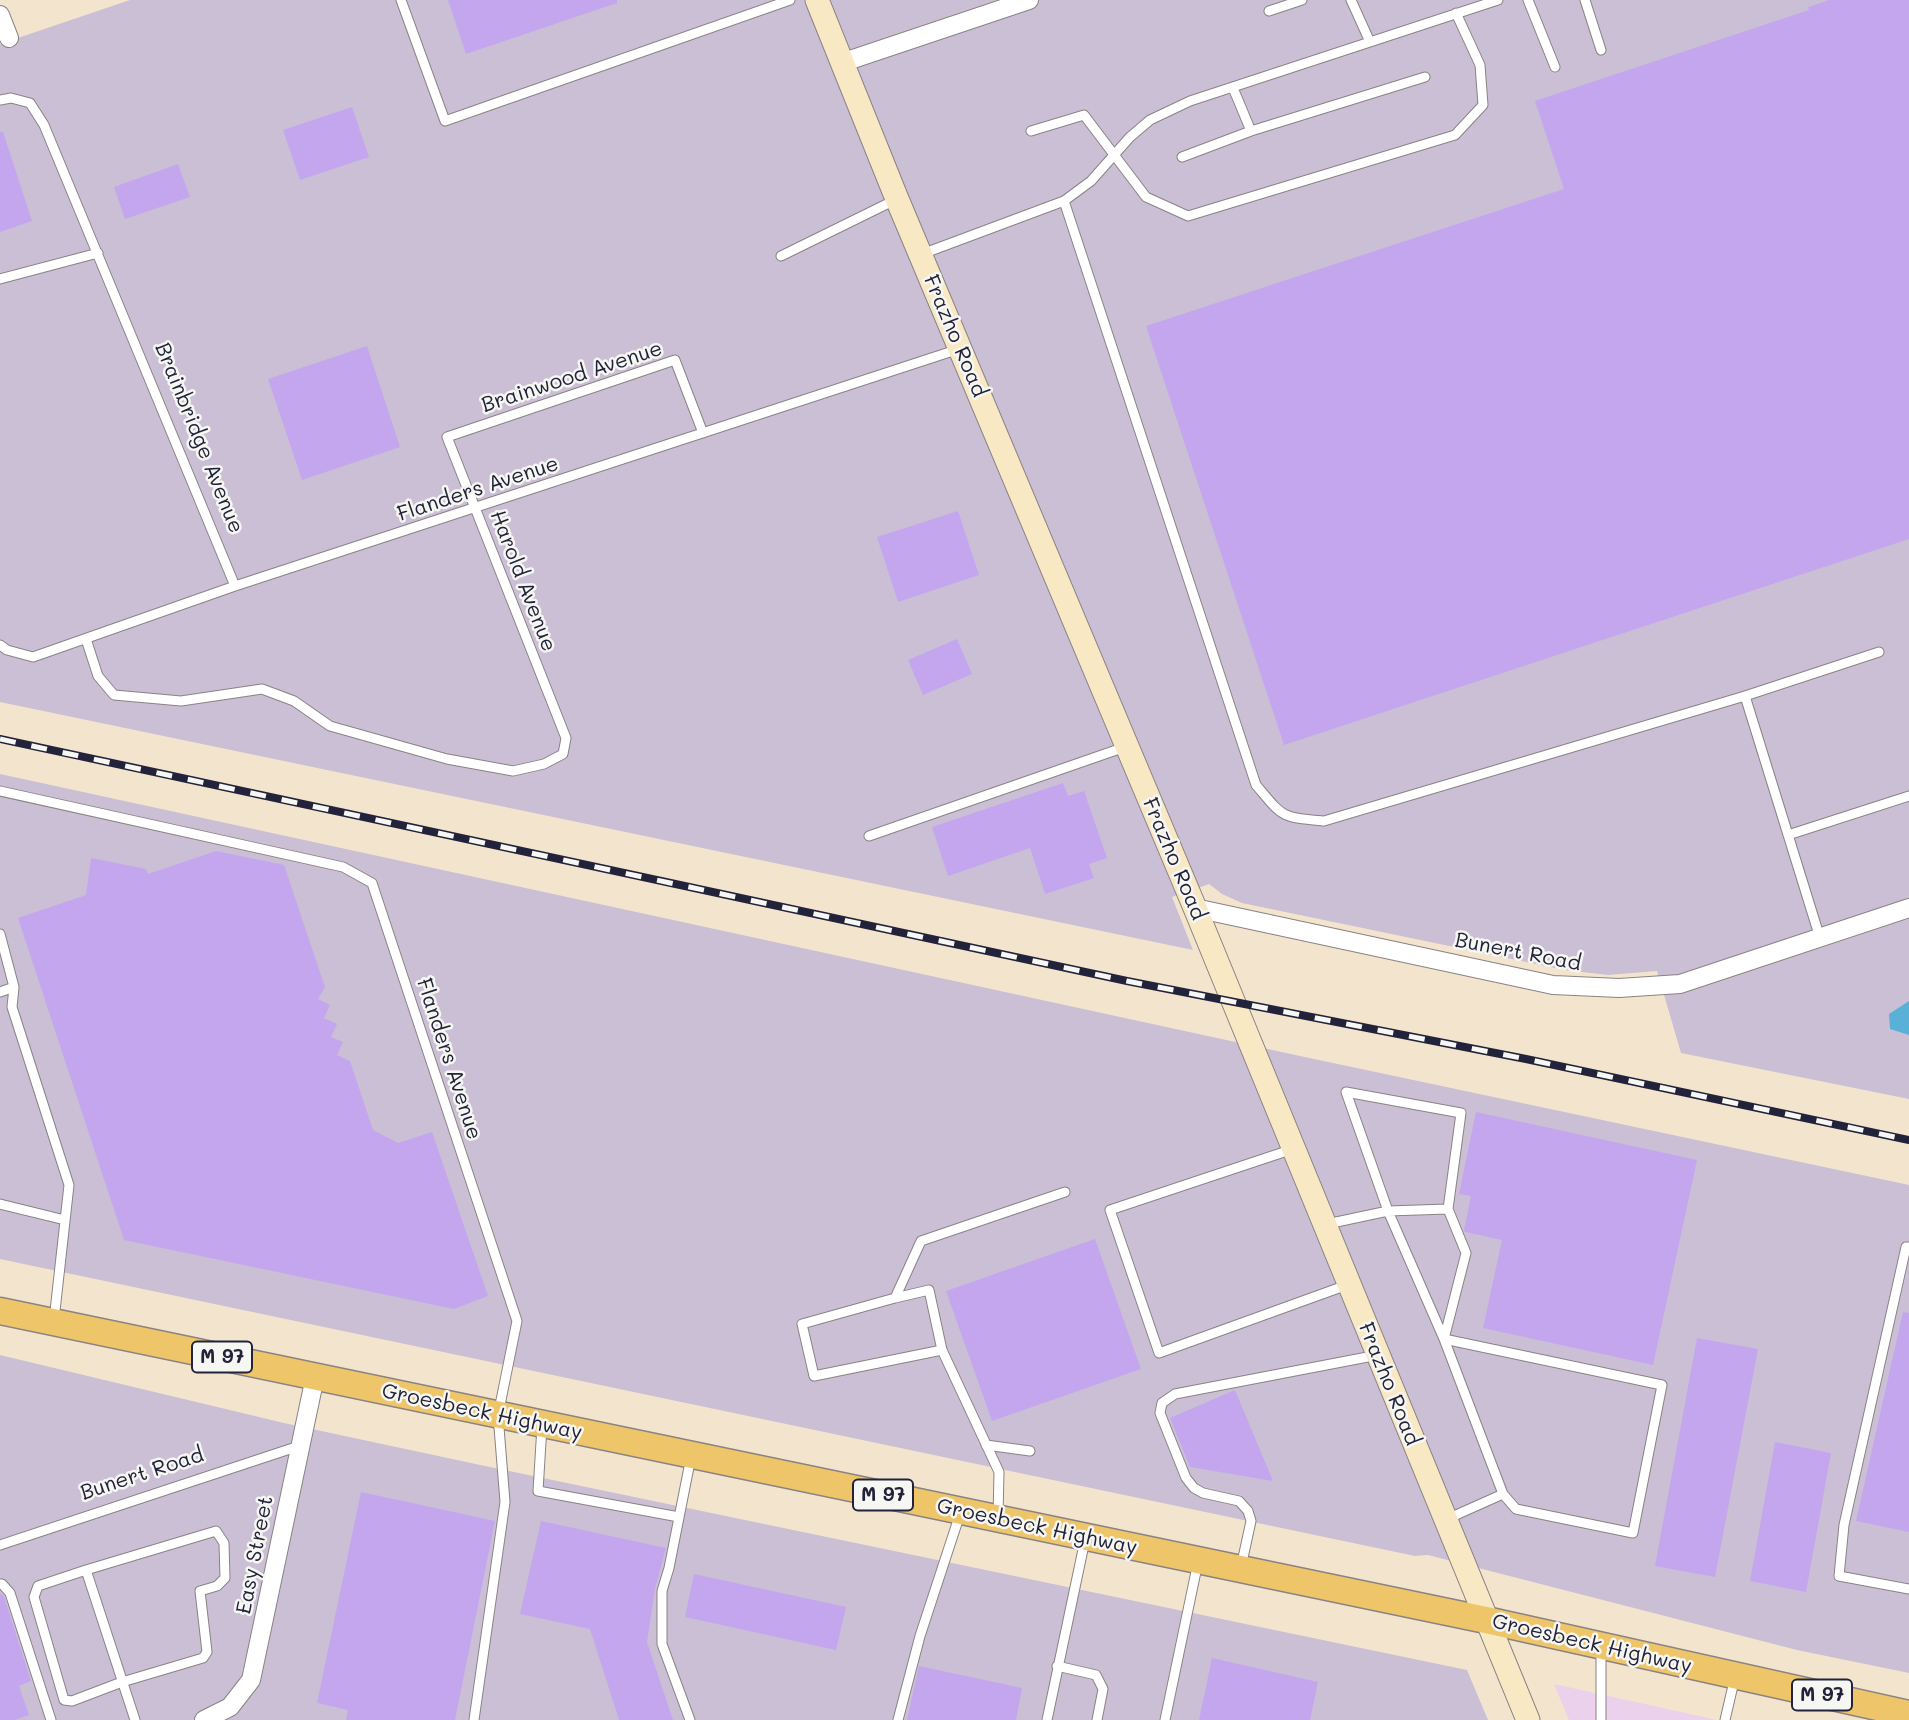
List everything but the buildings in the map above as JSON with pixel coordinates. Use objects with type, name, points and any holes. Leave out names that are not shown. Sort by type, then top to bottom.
[{"type":"main road","name":"Groesbeck Highway","points":[[0,1311],[1486,1620],[1735,1675],[1874,1713],[1909,1714]]},
{"type":"street","name":"Frazho Road","points":[[817,0],[920,255],[1195,908],[1528,1720]]},
{"type":"street","points":[[841,63],[1029,0]]},
{"type":"street","points":[[0,15],[9,38]]},
{"type":"street","name":"Bunert Road","points":[[1195,908],[1553,985],[1593,988],[1680,984],[1909,908]]},
{"type":"street","name":"Easy Street","points":[[204,1720],[230,1707],[251,1680],[315,1377]]},
{"type":"lane","points":[[401,0],[445,121],[790,0]]},
{"type":"lane","points":[[1269,11],[1303,0]]},
{"type":"lane","points":[[1351,0],[1370,42]]},
{"type":"lane","points":[[920,255],[1064,201],[1091,181],[1130,137],[1150,120],[1190,102],[1497,0]]},
{"type":"lane","points":[[1528,0],[1555,67]]},
{"type":"lane","points":[[1585,0],[1601,50]]},
{"type":"lane","points":[[1031,131],[1084,115],[1146,197],[1188,216],[1455,135],[1483,105],[1480,65],[1456,13]]},
{"type":"lane","points":[[1182,156],[1251,131],[1425,77]]},
{"type":"lane","points":[[1233,88],[1251,131]]},
{"type":"lane","name":"Brainbridge Avenue","points":[[0,100],[11,98],[30,103],[44,125],[236,586]]},
{"type":"lane","points":[[781,256],[897,199]]},
{"type":"lane","points":[[1064,201],[1256,785],[1282,815],[1324,821],[1745,696],[1879,652]]},
{"type":"lane","points":[[0,279],[98,253]]},
{"type":"lane","name":"Flanders Avenue","points":[[4,648],[33,657],[236,586],[961,348]]},
{"type":"lane","name":"Brainwood Avenue","points":[[447,437],[675,359],[703,433]]},
{"type":"lane","name":"Harold Avenue","points":[[86,639],[98,676],[114,695],[181,701],[262,689],[294,701],[330,726],[447,759],[513,771],[544,764],[563,754],[566,738],[447,437]]},
{"type":"lane","points":[[1745,696],[1820,938]]},
{"type":"lane","points":[[869,836],[1126,747]]},
{"type":"lane","name":"Flanders Avenue","points":[[0,791],[343,867],[372,883],[517,1321],[498,1415],[505,1502],[474,1720]]},
{"type":"lane","points":[[1788,835],[1909,796]]},
{"type":"lane","points":[[0,934],[14,987],[12,1007],[69,1185],[54,1322]]},
{"type":"lane","points":[[0,992],[14,987]]},
{"type":"lane","points":[[1444,1339],[1466,1253],[1448,1209],[1461,1113],[1346,1092],[1388,1211],[1444,1339],[1503,1494],[1517,1509],[1633,1533],[1662,1385],[1444,1339]]},
{"type":"lane","points":[[1293,1149],[1110,1209],[1159,1353],[1349,1285]]},
{"type":"lane","points":[[895,1298],[921,1241],[1065,1192]]},
{"type":"lane","points":[[0,1204],[65,1220]]},
{"type":"lane","points":[[1325,1224],[1388,1211],[1448,1209]]},
{"type":"lane","points":[[1909,1247],[1906,1247],[1844,1525],[1839,1576],[1909,1589]]},
{"type":"lane","points":[[942,1350],[814,1376],[802,1324],[929,1290],[942,1350],[999,1472],[998,1519]]},
{"type":"lane","points":[[1240,1569],[1251,1521],[1248,1511],[1238,1501],[1194,1489],[1186,1478],[1160,1413],[1162,1403],[1175,1394],[1378,1355]]},
{"type":"lane","points":[[542,1424],[538,1491],[679,1517]]},
{"type":"lane","points":[[986,1444],[1030,1451]]},
{"type":"lane","name":"Bunert Road","points":[[0,1545],[299,1446]]},
{"type":"lane","points":[[690,1720],[662,1644],[662,1591],[692,1455]]},
{"type":"lane","points":[[1445,1520],[1503,1494]]},
{"type":"lane","points":[[898,1720],[920,1636],[961,1511]]},
{"type":"lane","points":[[216,1531],[224,1543],[225,1578],[217,1586],[200,1591],[207,1652],[202,1657],[72,1701],[64,1700],[34,1597],[38,1586],[86,1570],[216,1531]]},
{"type":"lane","points":[[1047,1720],[1086,1537]]},
{"type":"lane","points":[[1165,1720],[1199,1560]]},
{"type":"lane","points":[[86,1570],[135,1720]]},
{"type":"lane","points":[[0,1584],[10,1593],[51,1720]]},
{"type":"lane","points":[[1601,1646],[1601,1720]]},
{"type":"lane","points":[[1057,1666],[1096,1675],[1103,1689],[1097,1720]]},
{"type":"lane","points":[[1726,1720],[1735,1675]]},
{"type":"shaded area","points":[[130,0],[1909,0],[1909,1099],[1681,1053],[1657,971],[1608,975],[1565,970],[1242,903],[1222,894],[1209,884],[1172,897],[1193,950],[0,702],[0,44]]},
{"type":"shaded area","points":[[0,774],[1909,1185],[1909,1673],[1797,1650],[1428,1555],[1415,1556],[0,1259]]},
{"type":"shaded area","points":[[0,1355],[284,1423],[1467,1670],[1488,1720],[0,1720]]},
{"type":"shaded area","points":[[1554,1684],[1717,1720],[1569,1720]]},
{"type":"water","points":[[1909,1001],[1909,1035],[1890,1029],[1889,1014]]},
{"type":"railway","points":[[0,739],[1127,981],[1526,1059],[1909,1140]]}]
